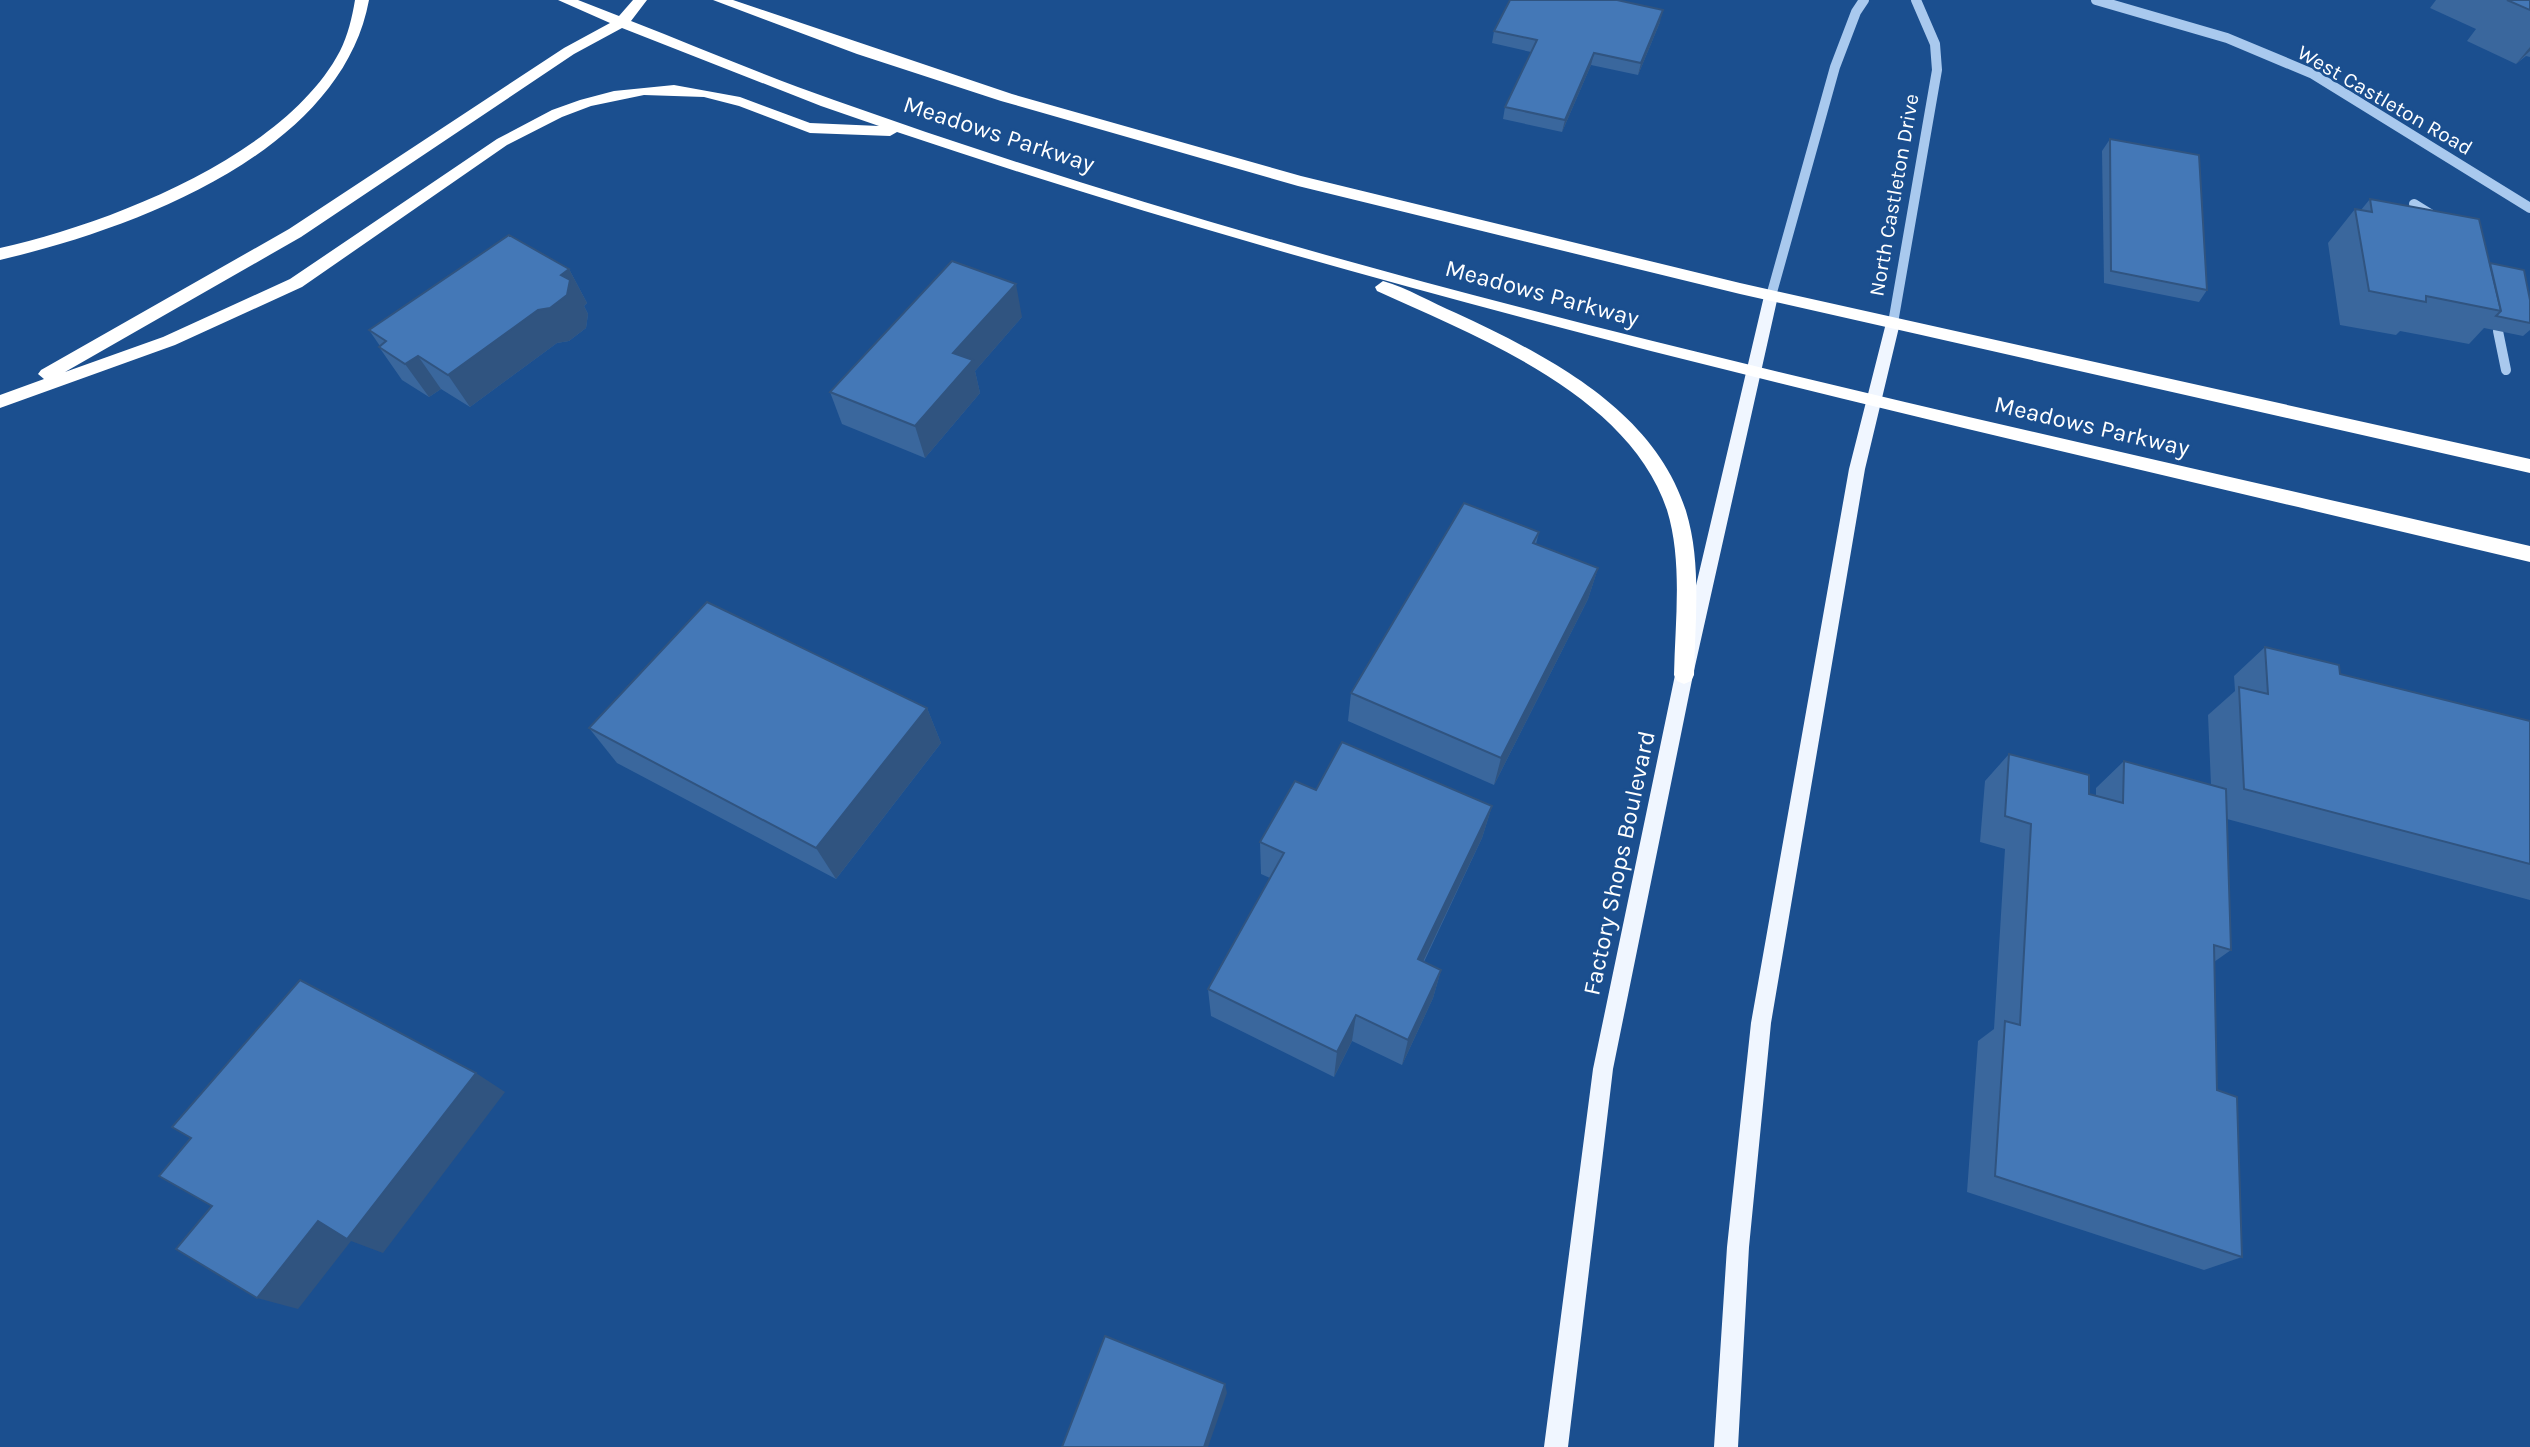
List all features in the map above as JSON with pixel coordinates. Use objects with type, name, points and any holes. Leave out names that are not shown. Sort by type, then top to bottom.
[{"type":"highway","points":[[0,254],[77,233],[140,210],[193,185],[245,154],[276,132],[317,91],[342,61],[357,29],[362,0]]},
{"type":"highway","name":"Meadows Parkway","points":[[565,0],[825,103],[1059,181],[1327,261],[1475,302],[1753,371],[2530,554]]},
{"type":"highway","points":[[0,402],[295,233],[569,51],[622,22],[640,0]]},
{"type":"highway","name":"Meadows Parkway","points":[[720,0],[873,54],[1110,128],[1506,232],[1771,296],[2530,466]]},
{"type":"highway","points":[[0,402],[169,341],[296,283],[512,136],[563,109],[594,98],[632,91],[677,89],[734,99],[810,128],[915,132]]},
{"type":"highway","points":[[1327,261],[1516,349],[1593,398],[1637,444],[1649,459],[1676,509],[1684,552],[1684,675]]},
{"type":"main road","name":"Factory Shops Boulevard","points":[[1556,1447],[1603,1069],[1684,675],[1771,296]]},
{"type":"main road","name":"North Castleton Drive","points":[[1874,400],[1893,323]]},
{"type":"main road","points":[[1726,1447],[1738,1247],[1761,1023],[1857,469],[1874,400]]},
{"type":"street","points":[[1771,296],[1835,67],[1856,12],[1864,0]]},
{"type":"street","name":"North Castleton Drive","points":[[1893,323],[1937,70],[1935,44],[1916,0]]},
{"type":"street","name":"West Castleton Road","points":[[2096,0],[2197,27],[2302,69],[2349,93],[2530,208]]},
{"type":"street","points":[[2414,204],[2449,225]]},
{"type":"street","points":[[2498,331],[2506,370]]},
{"type":"building","points":[[1510,0],[1617,0],[1663,10],[1641,63],[1594,53],[1565,120],[1505,107],[1537,40],[1494,31]]},
{"type":"building","points":[[2507,0],[2530,0],[2530,10]]},
{"type":"building","points":[[2110,139],[2199,155],[2207,290],[2111,271]]},
{"type":"building","points":[[2370,199],[2479,219],[2501,311],[2426,296],[2426,302],[2369,291],[2355,209],[2372,212]]},
{"type":"building","points":[[509,235],[569,269],[561,275],[570,280],[567,295],[550,308],[538,310],[448,375],[418,356],[405,364],[379,347],[386,341],[369,330]]},
{"type":"building","points":[[952,261],[1016,284],[953,353],[973,360],[915,426],[830,392]]},
{"type":"building","points":[[2490,263],[2524,270],[2530,300],[2530,323],[2496,316],[2501,311]]},
{"type":"building","points":[[1464,503],[1539,532],[1533,543],[1598,568],[1501,758],[1351,693]]},
{"type":"building","points":[[707,602],[927,708],[816,848],[589,728]]},
{"type":"building","points":[[2265,647],[2339,665],[2340,674],[2530,721],[2530,864],[2244,789],[2239,687],[2268,694]]},
{"type":"building","points":[[1342,742],[1492,806],[1418,959],[1441,970],[1408,1040],[1356,1015],[1337,1052],[1208,989],[1284,853],[1260,842],[1295,781],[1316,790]]},
{"type":"building","points":[[2009,754],[2089,775],[2089,794],[2123,803],[2124,761],[2226,789],[2231,950],[2214,945],[2217,1090],[2237,1097],[2242,1257],[1995,1176],[2005,1021],[2020,1025],[2031,824],[2005,816]]},
{"type":"building","points":[[300,980],[476,1073],[347,1239],[318,1221],[257,1298],[176,1249],[212,1206],[159,1176],[191,1138],[172,1127]]},
{"type":"building","points":[[1105,1336],[1225,1384],[1204,1447],[1062,1447]]}]
